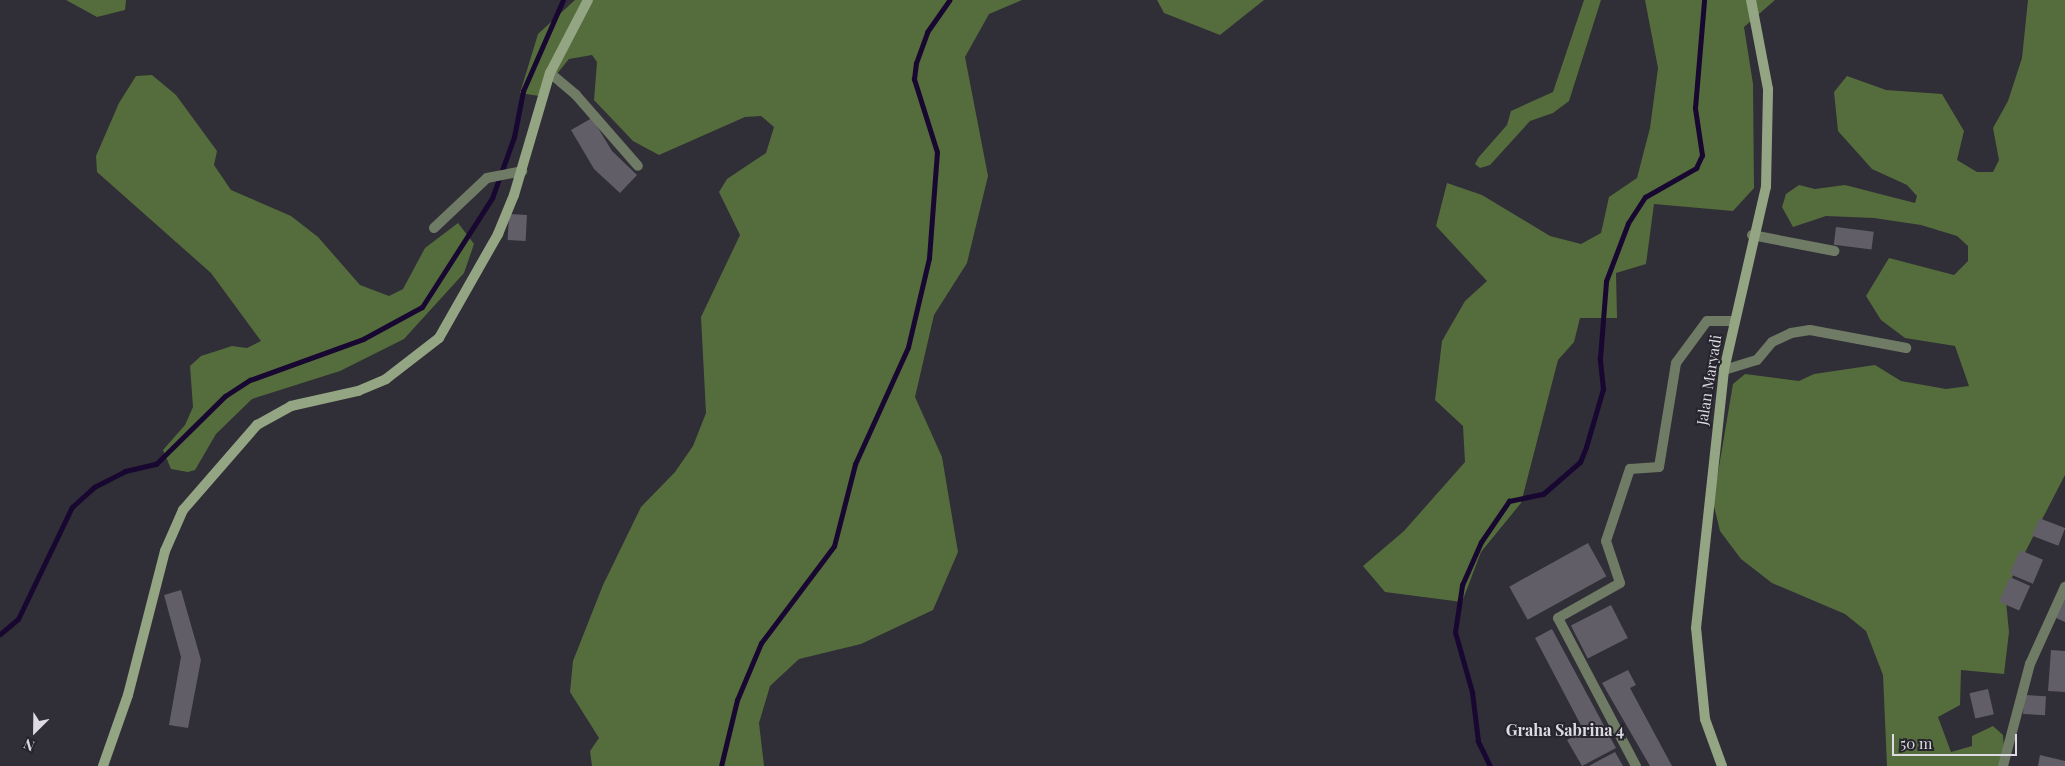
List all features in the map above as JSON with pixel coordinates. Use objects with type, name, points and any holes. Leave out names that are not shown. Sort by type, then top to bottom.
[{"type":"street","points":[[103,766],[128,695],[165,551],[183,510],[257,425],[291,406],[358,391],[386,379],[439,338],[498,234],[522,171],[550,73],[588,0]]},
{"type":"street","name":"Jalan Maryadi","points":[[1722,766],[1705,718],[1696,628],[1724,370],[1752,235],[1766,187],[1769,147],[1768,89],[1751,0]]},
{"type":"street","points":[[550,73],[576,95],[638,166]]},
{"type":"street","points":[[434,228],[487,178],[509,172],[522,171]]},
{"type":"street","points":[[1752,235],[1834,250]]},
{"type":"street","points":[[1636,766],[1558,618],[1620,583],[1606,541],[1630,469],[1659,467],[1676,363],[1707,321],[1735,321]]},
{"type":"street","points":[[1724,370],[1757,360],[1772,342],[1791,333],[1810,330],[1906,348]]},
{"type":"street","points":[[2014,766],[2003,763],[2030,664],[2065,587]]},
{"type":"green space","points":[[66,0],[126,0],[125,10],[97,17]]},
{"type":"green space","points":[[575,0],[1022,0],[989,14],[965,57],[988,176],[967,263],[934,315],[915,397],[942,457],[958,552],[933,610],[861,644],[799,659],[770,686],[759,723],[764,766],[592,766],[590,751],[599,738],[570,692],[573,661],[603,585],[641,507],[675,472],[693,446],[706,413],[701,317],[740,235],[719,192],[727,179],[766,153],[774,127],[761,116],[745,117],[659,155],[633,141],[594,100],[597,62],[592,55],[569,59],[539,96],[520,93],[538,34]]},
{"type":"green space","points":[[1157,0],[1264,0],[1220,35],[1164,13]]},
{"type":"green space","points":[[1584,0],[1601,0],[1569,101],[1553,113],[1530,121],[1490,165],[1480,168],[1475,164],[1478,158],[1507,125],[1511,111],[1553,92]]},
{"type":"green space","points":[[1645,0],[1775,0],[1744,27],[1753,84],[1754,188],[1733,211],[1654,204],[1646,264],[1616,273],[1617,318],[1580,318],[1574,342],[1558,360],[1521,503],[1481,552],[1462,602],[1385,592],[1363,566],[1404,531],[1465,462],[1463,426],[1435,400],[1442,341],[1465,301],[1487,281],[1436,226],[1447,183],[1482,195],[1550,236],[1581,244],[1601,233],[1609,197],[1637,178],[1650,128],[1658,68]]},
{"type":"green space","points":[[2028,0],[2065,0],[2065,475],[2005,591],[2009,632],[2004,674],[1961,670],[1960,705],[1938,717],[1951,752],[1972,746],[1972,736],[1993,726],[2003,735],[2005,766],[1887,766],[1883,675],[1866,631],[1845,614],[1772,583],[1741,559],[1720,531],[1713,502],[1733,384],[1745,374],[1799,381],[1814,374],[1875,365],[1901,381],[1946,389],[1969,386],[1955,346],[1905,338],[1881,320],[1866,296],[1889,258],[1954,275],[1968,261],[1968,246],[1957,236],[1921,225],[1874,218],[1826,216],[1793,227],[1782,207],[1786,194],[1799,185],[1815,189],[1845,185],[1915,203],[1917,196],[1907,185],[1872,169],[1838,131],[1834,92],[1847,76],[1886,90],[1942,94],[1964,131],[1957,160],[1977,172],[1993,172],[1999,160],[1993,128],[2008,101],[2022,58]]},
{"type":"green space","points":[[152,75],[176,95],[217,151],[214,165],[231,190],[291,216],[318,237],[360,285],[389,296],[403,289],[425,248],[458,223],[474,244],[464,273],[404,339],[340,371],[252,399],[216,434],[195,470],[188,472],[171,469],[163,450],[185,425],[193,407],[190,366],[201,356],[232,346],[247,348],[261,341],[211,273],[97,172],[96,156],[119,103],[136,76]]},
{"type":"building","points":[[592,118],[612,151],[637,175],[620,193],[594,169],[571,130]]},
{"type":"building","points":[[509,214],[527,215],[526,241],[508,240]]},
{"type":"building","points":[[1836,227],[1874,232],[1872,249],[1834,245]]},
{"type":"building","points":[[2039,518],[2065,528],[2058,546],[2032,536]]},
{"type":"building","points":[[1588,543],[1606,576],[1528,620],[1509,587]]},
{"type":"building","points":[[2020,550],[2043,560],[2033,584],[2010,574]]},
{"type":"building","points":[[2010,577],[2030,586],[2019,611],[1999,602]]},
{"type":"building","points":[[181,590],[201,660],[188,728],[169,725],[181,657],[164,595]]},
{"type":"building","points":[[2065,598],[2065,622],[2056,618]]},
{"type":"building","points":[[1611,605],[1628,638],[1588,658],[1571,625]]},
{"type":"building","points":[[1552,629],[1616,748],[1582,766],[1567,740],[1584,731],[1535,638]]},
{"type":"building","points":[[2051,650],[2065,651],[2065,692],[2048,691]]},
{"type":"building","points":[[1628,670],[1636,685],[1630,688],[1672,766],[1650,766],[1602,683]]},
{"type":"building","points":[[1988,689],[1994,714],[1975,719],[1969,693]]},
{"type":"building","points":[[2024,695],[2046,696],[2045,715],[2023,714]]},
{"type":"building","points":[[1615,752],[1623,766],[1589,766],[1598,761]]},
{"type":"building","points":[[2040,755],[2065,761],[2065,766],[2038,766]]},
{"type":"waterway","points":[[0,634],[18,619],[72,507],[94,487],[125,471],[156,464],[225,396],[250,380],[363,339],[422,307],[492,198],[514,137],[523,91],[563,0]]},
{"type":"waterway","points":[[721,766],[737,700],[761,643],[834,546],[855,464],[908,347],[929,258],[937,152],[914,79],[916,63],[927,32],[949,0]]},
{"type":"waterway","points":[[1490,766],[1478,741],[1472,692],[1455,632],[1462,585],[1481,542],[1509,501],[1543,494],[1580,462],[1603,389],[1600,358],[1606,281],[1628,223],[1645,197],[1696,168],[1702,155],[1695,108],[1704,0]]},
{"type":"district","name":"Graha Sabrina 4","points":[[1565,730]]}]
